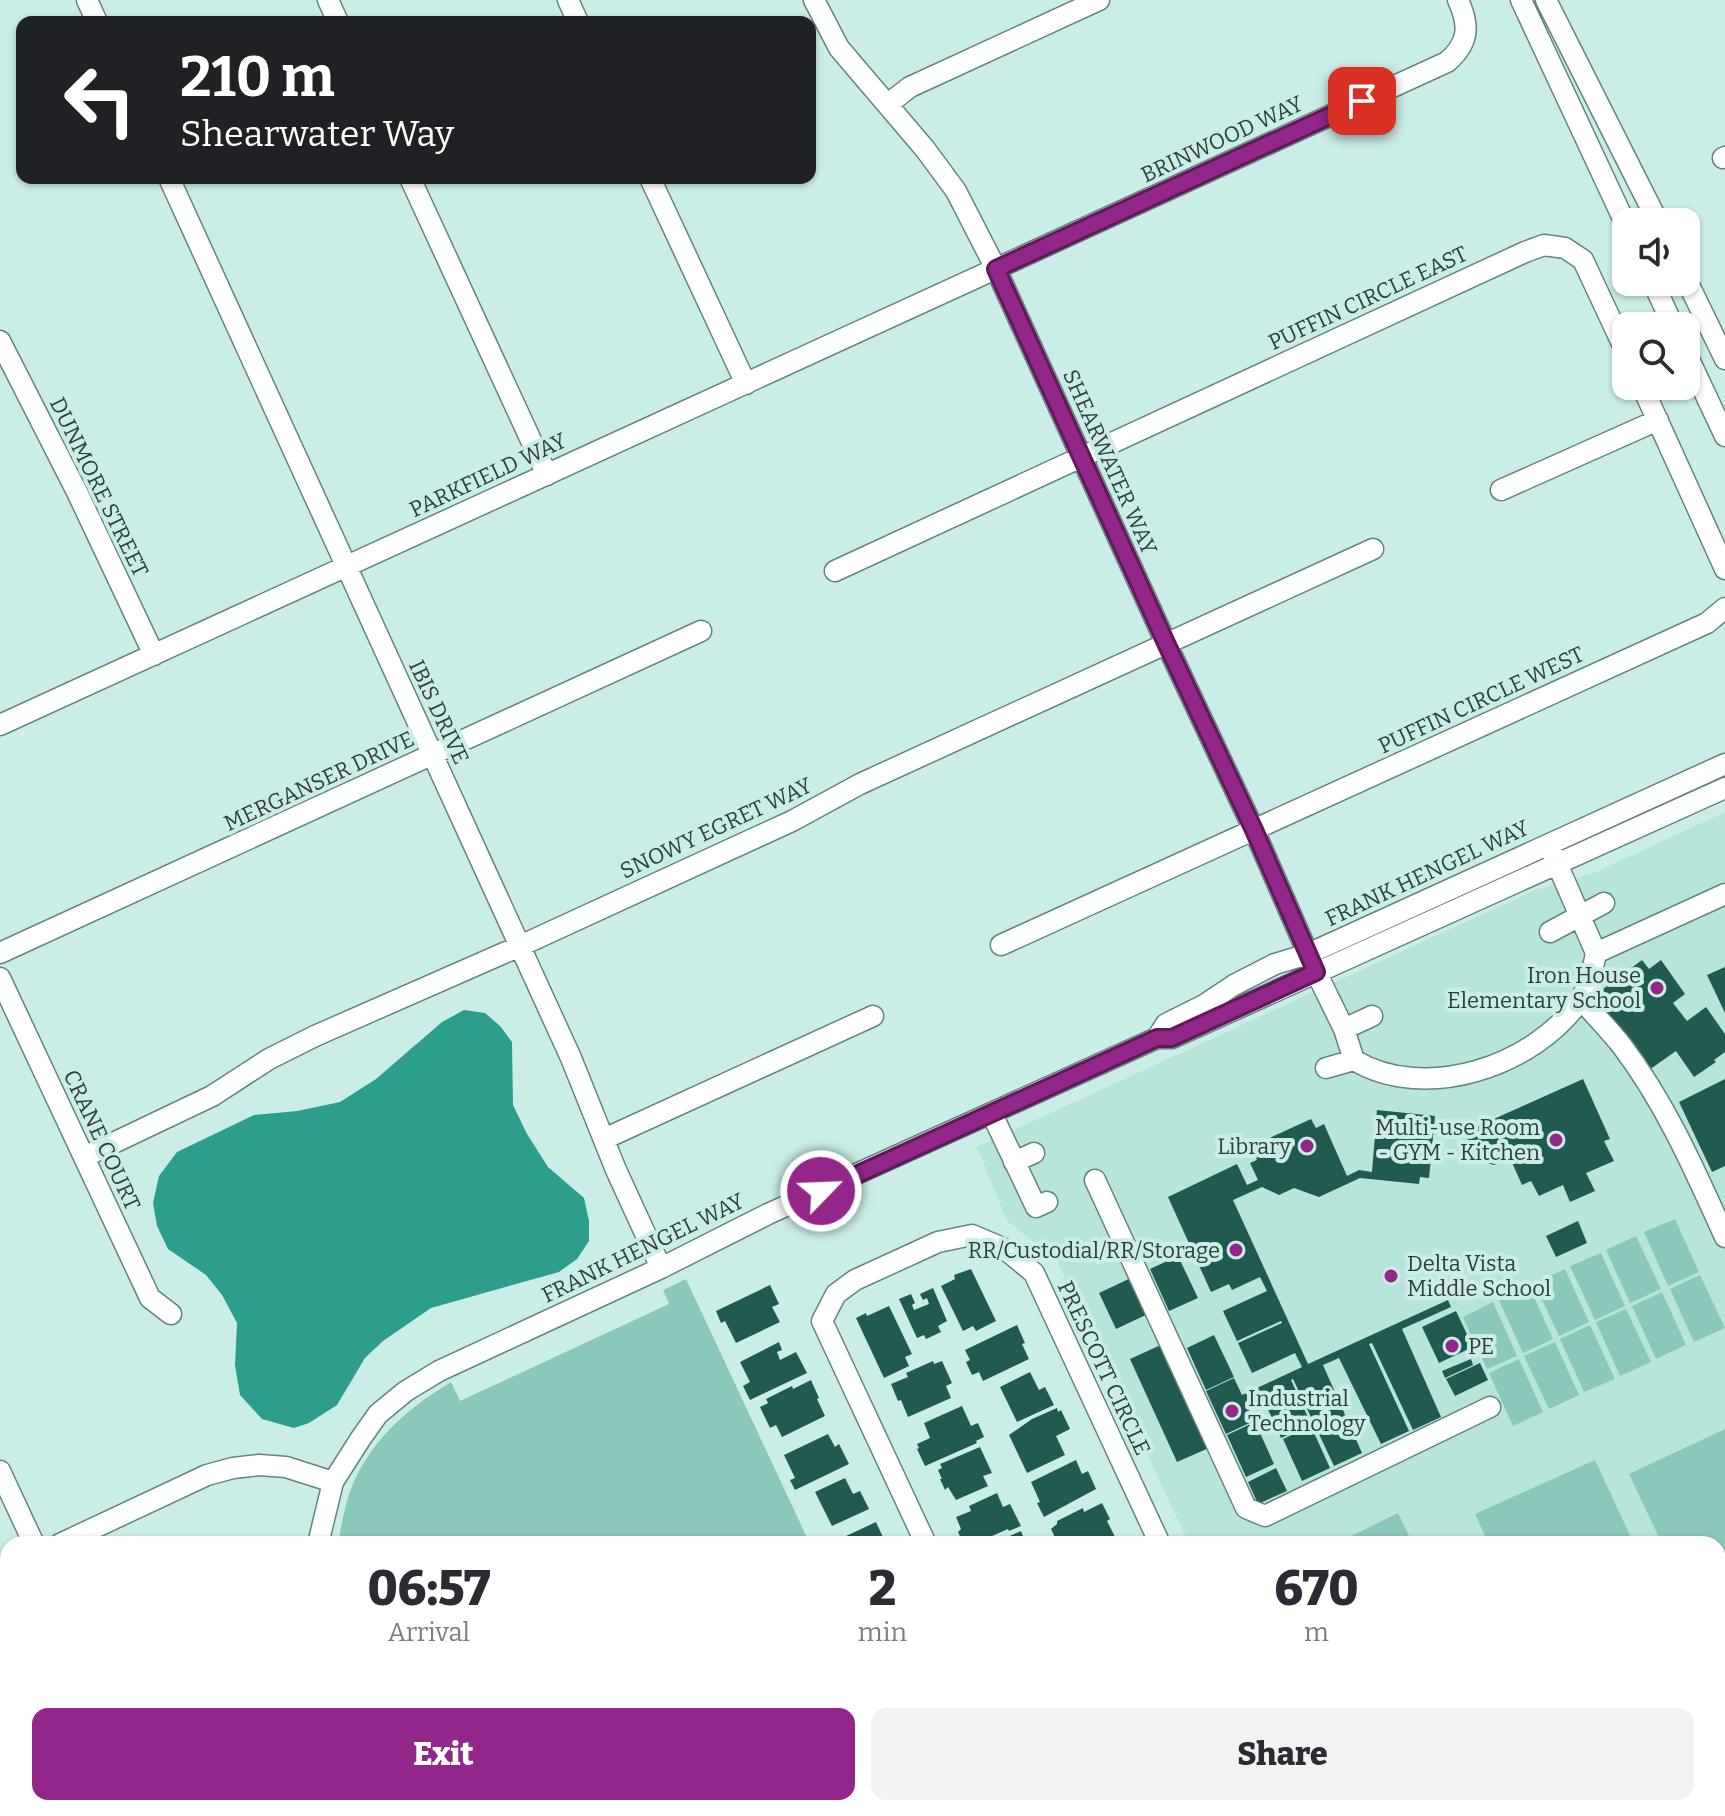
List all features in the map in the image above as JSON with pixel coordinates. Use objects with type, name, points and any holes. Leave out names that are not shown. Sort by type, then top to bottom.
[{"type":"street","name":"SHEARWATER WAY","points":[[814,0],[839,48],[925,149],[956,191],[996,269],[1254,830],[1344,1029],[1354,1060]]},
{"type":"street","points":[[888,104],[910,87],[1099,0]]},
{"type":"street","name":"BRINWOOD WAY","points":[[996,269],[1447,62],[1459,52],[1464,40],[1466,25],[1458,0]]},
{"type":"street","points":[[1521,0],[1618,208]]},
{"type":"street","points":[[1546,0],[1651,208]]},
{"type":"street","name":"IBIS DRIVE","points":[[172,184],[571,1058],[616,1170],[661,1268]]},
{"type":"street","points":[[413,184],[547,475]]},
{"type":"street","points":[[653,184],[746,384]]},
{"type":"street","name":"PUFFIN CIRCLE EAST","points":[[835,571],[1544,245],[1565,248],[1583,260],[1612,322]]},
{"type":"street","name":"PARKFIELD WAY","points":[[0,725],[996,269]]},
{"type":"street","points":[[1694,296],[1725,359]]},
{"type":"street","name":"DUNMORE STREET","points":[[0,341],[77,492],[154,655]]},
{"type":"street","points":[[1700,383],[1725,436]]},
{"type":"street","points":[[1649,400],[1725,569]]},
{"type":"street","points":[[1501,490],[1658,420]]},
{"type":"street","name":"SNOWY EGRET WAY","points":[[84,1157],[212,1096],[269,1059],[315,1036],[792,821],[874,777],[1373,549]]},
{"type":"street","name":"PUFFIN CIRCLE WEST","points":[[1001,945],[1707,623],[1725,608]]},
{"type":"street","name":"MERGANSER DRIVE","points":[[0,953],[701,631]]},
{"type":"street","name":"FRANK HENGEL WAY","points":[[320,1536],[333,1482],[378,1414],[406,1391],[439,1371],[661,1268],[768,1214],[1157,1038],[1172,1038],[1312,963],[1552,854],[1725,764]]},
{"type":"street","name":"FRANK HENGEL WAY","points":[[1552,854],[1725,788]]},
{"type":"street","points":[[1326,1068],[1354,1060],[1369,1069],[1413,1079],[1466,1074],[1491,1068],[1530,1047],[1558,1024],[1581,999],[1593,973],[1596,953],[1552,854]]},
{"type":"street","points":[[1596,953],[1725,894]]},
{"type":"street","points":[[1550,932],[1604,903]]},
{"type":"street","name":"CRANE COURT","points":[[0,978],[150,1298],[171,1314]]},
{"type":"street","points":[[1581,999],[1621,1045],[1646,1081],[1676,1132],[1725,1237]]},
{"type":"street","points":[[604,1139],[873,1016]]},
{"type":"street","points":[[1344,1029],[1372,1016]]},
{"type":"street","points":[[992,1114],[1036,1207],[1047,1202]]},
{"type":"street","points":[[1014,1162],[1034,1153]]},
{"type":"street","points":[[1095,1180],[1246,1508],[1265,1516],[1490,1407]]},
{"type":"street","name":"PRESCOTT CIRCLE","points":[[922,1536],[822,1321],[836,1294],[855,1280],[938,1242],[972,1235],[1005,1249],[1034,1273],[1156,1536]]},
{"type":"street","points":[[77,1536],[207,1475],[233,1468],[259,1465],[286,1467],[333,1482]]},
{"type":"street","points":[[0,1471],[30,1536]]},
{"type":"shaded area","name":"Delta Vista Middle School","points":[[1725,812],[1725,1536],[1185,1536],[1057,1261],[1007,1221],[977,1147],[1535,890],[1594,873]]},
{"type":"shaded area","points":[[464,1010],[485,1013],[512,1042],[513,1105],[548,1167],[584,1198],[589,1241],[577,1259],[559,1272],[431,1308],[383,1341],[365,1358],[337,1405],[309,1423],[294,1428],[262,1419],[240,1395],[235,1365],[237,1323],[222,1295],[206,1275],[168,1249],[157,1226],[153,1203],[159,1176],[177,1152],[254,1115],[297,1111],[340,1102],[376,1079],[442,1022]]},
{"type":"shaded area","points":[[1675,1219],[1699,1272],[1668,1286],[1644,1232]]},
{"type":"shaded area","points":[[1636,1236],[1661,1289],[1630,1303],[1606,1250]]},
{"type":"shaded area","points":[[1601,1253],[1625,1306],[1595,1320],[1570,1266]]},
{"type":"shaded area","points":[[1565,1269],[1589,1322],[1559,1336],[1534,1283]]},
{"type":"shaded area","points":[[1700,1275],[1725,1328],[1694,1342],[1670,1289]]},
{"type":"shaded area","points":[[686,1279],[806,1536],[340,1536],[350,1491],[370,1453],[398,1421],[432,1394],[451,1382],[460,1401],[669,1304],[663,1290]]},
{"type":"shaded area","points":[[1529,1286],[1553,1339],[1523,1353],[1499,1300]]},
{"type":"shaded area","points":[[1662,1292],[1686,1345],[1656,1359],[1632,1306]]},
{"type":"shaded area","points":[[1493,1302],[1517,1356],[1487,1369],[1463,1317]]},
{"type":"shaded area","points":[[1626,1309],[1651,1362],[1620,1376],[1596,1322]]},
{"type":"shaded area","points":[[1590,1325],[1615,1379],[1584,1392],[1560,1339]]},
{"type":"shaded area","points":[[1555,1342],[1579,1395],[1549,1409],[1524,1356]]},
{"type":"shaded area","points":[[1519,1359],[1543,1412],[1513,1426],[1489,1373]]},
{"type":"shaded area","points":[[1725,1429],[1725,1536],[1658,1536],[1629,1474]]},
{"type":"shaded area","points":[[1595,1460],[1630,1536],[1485,1536],[1475,1514]]},
{"type":"shaded area","points":[[1398,1513],[1409,1536],[1351,1536]]},
{"type":"building","points":[[1642,960],[1649,969],[1661,960],[1685,994],[1673,1003],[1687,1021],[1706,1007],[1725,1034],[1725,1052],[1694,1077],[1676,1051],[1649,1070],[1595,995]]},
{"type":"building","points":[[1725,967],[1725,1013],[1707,975]]},
{"type":"building","name":"Multi-use Room - GYM - Kitchen","points":[[1583,1079],[1610,1139],[1604,1141],[1614,1161],[1586,1173],[1595,1191],[1570,1202],[1563,1185],[1539,1196],[1531,1181],[1522,1185],[1510,1158],[1494,1165],[1474,1158],[1465,1132]]},
{"type":"building","points":[[1725,1079],[1725,1166],[1712,1172],[1679,1102]]},
{"type":"building","points":[[1377,1110],[1435,1116],[1429,1178],[1420,1177],[1419,1184],[1360,1178],[1319,1197],[1294,1188],[1279,1195],[1262,1187],[1233,1200],[1308,1364],[1448,1300],[1451,1307],[1402,1329],[1441,1417],[1413,1430],[1372,1343],[1369,1344],[1409,1431],[1381,1444],[1339,1358],[1323,1365],[1362,1453],[1334,1466],[1293,1379],[1311,1424],[1281,1438],[1261,1394],[1245,1402],[1254,1421],[1226,1434],[1206,1391],[1234,1378],[1242,1395],[1302,1367],[1295,1353],[1252,1373],[1238,1343],[1282,1323],[1237,1341],[1223,1311],[1267,1291],[1260,1277],[1232,1290],[1229,1284],[1211,1292],[1168,1197],[1237,1164],[1247,1185],[1258,1180],[1250,1163],[1257,1160],[1250,1147],[1311,1119],[1316,1128],[1324,1124],[1347,1176],[1359,1170],[1372,1172]]},
{"type":"building","points":[[1578,1221],[1587,1243],[1556,1257],[1546,1236]]},
{"type":"building","points":[[1178,1256],[1198,1298],[1169,1311],[1150,1269]]},
{"type":"building","points":[[971,1269],[996,1321],[976,1331],[973,1326],[963,1331],[941,1286],[955,1279],[954,1275]]},
{"type":"building","points":[[1133,1277],[1150,1313],[1116,1329],[1099,1293]]},
{"type":"building","points":[[770,1285],[779,1304],[772,1307],[780,1322],[736,1343],[716,1311]]},
{"type":"building","points":[[933,1288],[947,1321],[938,1326],[941,1332],[926,1339],[924,1335],[917,1338],[899,1299],[911,1294],[914,1310],[929,1304],[927,1298],[923,1300],[920,1294]]},
{"type":"building","points":[[889,1306],[912,1354],[905,1357],[909,1366],[884,1378],[856,1318]]},
{"type":"building","points":[[1456,1311],[1473,1347],[1439,1363],[1422,1327]]},
{"type":"building","points":[[1017,1325],[1029,1359],[983,1381],[979,1372],[972,1375],[965,1350]]},
{"type":"building","points":[[1214,1335],[1234,1377],[1206,1390],[1187,1348]]},
{"type":"building","points":[[779,1342],[782,1350],[777,1352],[780,1360],[796,1352],[807,1373],[750,1400],[743,1386],[750,1382],[740,1362]]},
{"type":"building","points":[[1163,1344],[1211,1447],[1177,1462],[1130,1359]]},
{"type":"building","points":[[1471,1359],[1473,1365],[1445,1378],[1442,1371]]},
{"type":"building","points":[[933,1361],[934,1364],[942,1361],[952,1383],[946,1386],[951,1398],[908,1417],[891,1384],[908,1377],[906,1373]]},
{"type":"building","name":"PE","points":[[1480,1363],[1488,1380],[1455,1396],[1446,1379]]},
{"type":"building","points":[[1030,1372],[1039,1390],[1045,1387],[1054,1405],[1017,1422],[1000,1387]]},
{"type":"building","points":[[811,1380],[825,1416],[782,1437],[776,1425],[770,1428],[760,1407],[768,1403],[766,1399]]},
{"type":"building","points":[[962,1406],[971,1426],[978,1423],[984,1437],[925,1466],[917,1449],[917,1444],[930,1438],[924,1423]]},
{"type":"building","points":[[1057,1408],[1070,1429],[1056,1436],[1065,1455],[1027,1473],[1009,1435],[1032,1419]]},
{"type":"building","points":[[1255,1422],[1274,1464],[1246,1477],[1227,1435]]},
{"type":"building","points":[[1311,1426],[1330,1468],[1302,1481],[1283,1439]]},
{"type":"building","points":[[828,1434],[835,1447],[839,1444],[849,1464],[795,1490],[790,1480],[795,1478],[784,1455]]},
{"type":"building","points":[[980,1447],[992,1473],[983,1476],[988,1486],[956,1500],[948,1487],[945,1490],[940,1479],[940,1464]]},
{"type":"building","points":[[1076,1460],[1082,1474],[1088,1471],[1096,1489],[1044,1517],[1031,1482]]},
{"type":"building","points":[[1276,1468],[1287,1491],[1258,1504],[1248,1482]]},
{"type":"building","points":[[845,1478],[853,1494],[860,1491],[869,1509],[832,1526],[815,1492]]},
{"type":"building","points":[[997,1493],[1003,1507],[1010,1504],[1021,1526],[992,1536],[960,1536],[958,1532],[961,1529],[956,1517],[971,1511],[969,1506]]},
{"type":"building","points":[[1102,1503],[1114,1536],[1054,1536],[1051,1529],[1057,1521],[1083,1508],[1084,1512]]},
{"type":"building","points":[[876,1522],[882,1536],[846,1536]]},
{"type":"place","name":"Iron House Elementary School","points":[[1657,988]]},
{"type":"place","name":"Multi-use Room - GYM - Kitchen","points":[[1556,1140]]},
{"type":"place","name":"Library","points":[[1307,1146]]},
{"type":"place","name":"RR/Custodial/RR/Storage","points":[[1236,1250]]},
{"type":"place","name":"Delta Vista Middle School","points":[[1391,1276]]},
{"type":"place","name":"PE","points":[[1452,1346]]},
{"type":"place","name":"Industrial Technology","points":[[1232,1411]]},
{"type":"route","points":[[821,1191],[1157,1038],[1172,1038],[1316,972],[1254,830],[996,269],[1362,101]]}]
